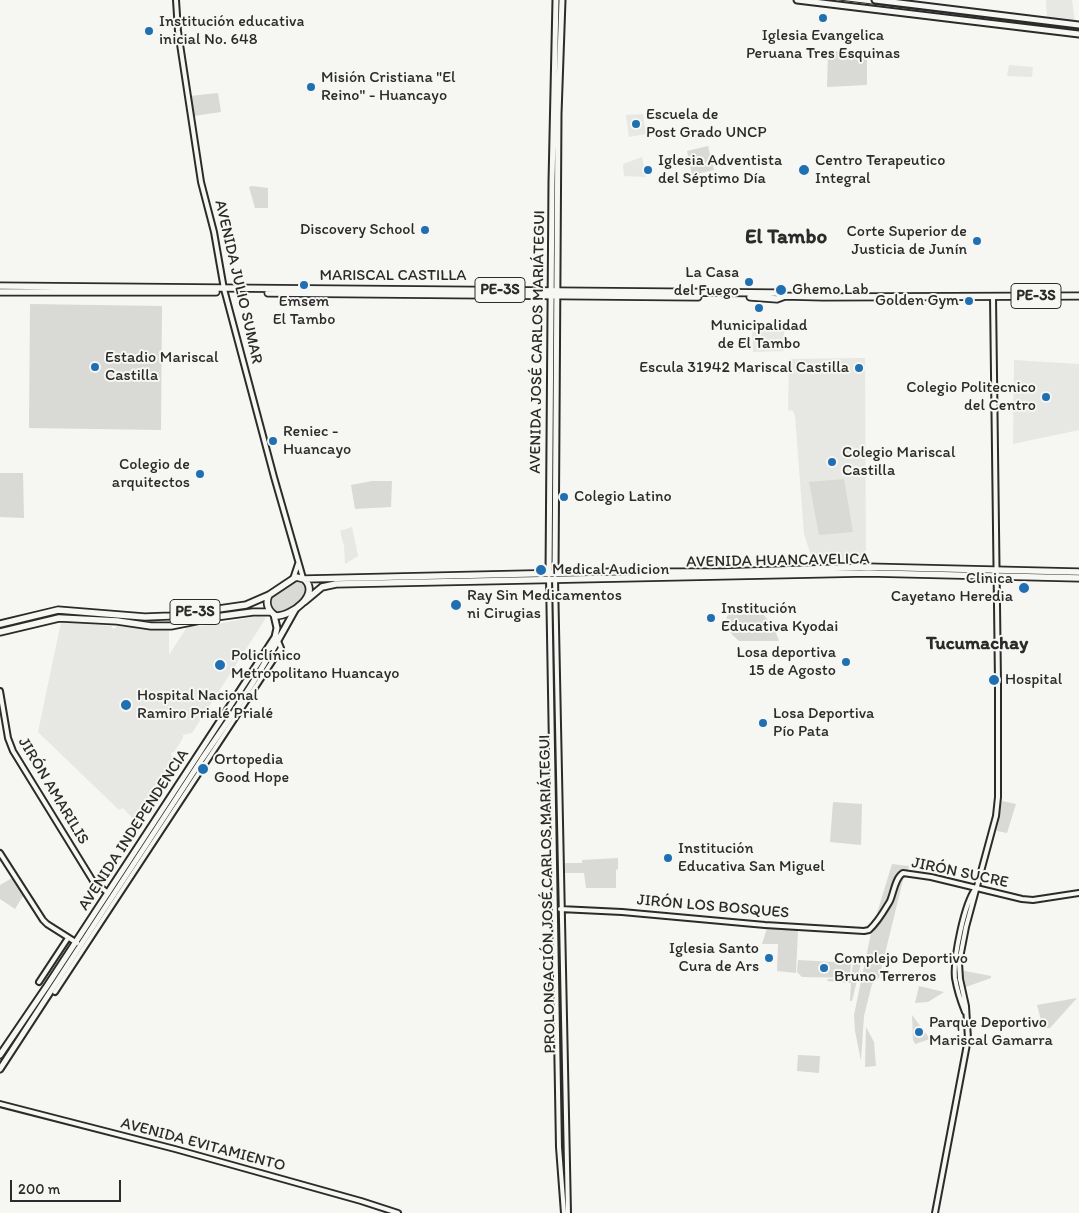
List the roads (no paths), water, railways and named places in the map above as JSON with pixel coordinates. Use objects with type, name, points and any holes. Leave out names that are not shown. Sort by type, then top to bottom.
[{"type":"highway","name":"MARISCAL CASTILLA","points":[[0,286],[225,290],[776,294],[785,296],[1079,296]]},
{"type":"highway","name":"PE-3S","points":[[0,292],[225,290]]},
{"type":"highway","name":"AVENIDA HUANCAVELICA","points":[[304,602],[322,587],[336,584],[868,567],[1079,578]]},
{"type":"highway","name":"AVENIDA HUANCAVELICA","points":[[996,573],[1079,572]]},
{"type":"highway","name":"PE-3S","points":[[0,624],[58,610],[145,617],[182,615],[246,605],[269,595],[293,579],[299,577],[304,579]]},
{"type":"highway","name":"AVENIDA HUANCAVELICA","points":[[304,579],[552,577]]},
{"type":"highway","points":[[304,579],[309,584],[310,589],[304,602]]},
{"type":"highway","points":[[269,595],[267,604],[272,613]]},
{"type":"highway","name":"PE-3S","points":[[0,632],[59,618],[171,626],[253,612],[272,613],[283,616],[295,610],[304,602]]},
{"type":"highway","points":[[211,610],[212,618]]},
{"type":"highway","points":[[88,620],[89,612]]},
{"type":"main road","points":[[556,0],[556,111]]},
{"type":"main road","points":[[556,111],[562,0]]},
{"type":"main road","points":[[797,0],[1079,34]]},
{"type":"main road","points":[[875,0],[1079,25]]},
{"type":"main road","name":"AVENIDA JOSÉ CARLOS MARIÁTEGUI","points":[[552,577],[556,111]]},
{"type":"main road","name":"AVENIDA INDEPENDENCIA","points":[[0,1055],[78,944],[238,706],[295,610]]},
{"type":"main road","name":"AVENIDA INDEPENDENCIA","points":[[0,1069],[108,892],[275,637],[277,628],[272,613]]},
{"type":"street","name":"AVENIDA JULIO SUMAR","points":[[176,0],[178,31],[201,182],[214,232],[225,290],[298,564],[304,579]]},
{"type":"street","points":[[935,1213],[968,1039],[966,1006],[960,979],[959,963],[976,888],[996,816],[998,797],[994,297]]},
{"type":"street","points":[[293,579],[298,564]]},
{"type":"street","name":"PROLONGACIÓN JOSÉ CARLOS MARIÁTEGUI","points":[[552,577],[568,1213]]},
{"type":"street","name":"PROLONGACIÓN JOSÉ CARLOS MARIÁTEGUI","points":[[552,577],[559,1147],[564,1213]]},
{"type":"street","name":"AVENIDA INDEPENDENCIA","points":[[55,992],[282,648],[278,641]]},
{"type":"street","name":"JIRÓN AMARILIS","points":[[0,691],[8,738],[13,751],[93,881],[108,892]]},
{"type":"street","points":[[0,853],[43,920],[78,944]]},
{"type":"street","name":"JIRÓN SUCRE","points":[[869,930],[877,922],[890,900],[902,873],[909,873],[1020,899],[1033,900],[1079,893]]},
{"type":"street","name":"JIRÓN LOS BOSQUES","points":[[555,909],[622,912],[765,926],[869,930]]},
{"type":"street","points":[[39,982],[68,938]]},
{"type":"street","name":"AVENIDA EVITAMIENTO","points":[[0,1104],[175,1149],[398,1213]]},
{"type":"railway","points":[[839,0],[1079,29]]},
{"type":"place","name":"Iglesia Evangelica Peruana Tres Esquinas","points":[[823,18]]},
{"type":"place","name":"Institución educativa inicial No. 648","points":[[149,31]]},
{"type":"place","name":"Misión Cristiana \"El Reino\" - Huancayo","points":[[311,87]]},
{"type":"place","name":"Escuela de Post Grado UNCP","points":[[636,124]]},
{"type":"place","name":"Iglesia Adventista del Séptimo Día","points":[[648,170]]},
{"type":"place","name":"Centro Terapeutico Integral","points":[[804,170]]},
{"type":"place","name":"Discovery School","points":[[425,230]]},
{"type":"place","name":"Corte Superior de Justicia de Junín","points":[[977,241]]},
{"type":"place","name":"La Casa del Fuego","points":[[749,282]]},
{"type":"place","name":"Emsem El Tambo","points":[[304,285]]},
{"type":"place","name":"Ghemo Lab","points":[[781,290]]},
{"type":"place","name":"Golden Gym","points":[[969,301]]},
{"type":"place","name":"Municipalidad de El Tambo","points":[[759,308]]},
{"type":"place","name":"Estadio Mariscal Castilla","points":[[95,367]]},
{"type":"place","name":"Escula 31942 Mariscal Castilla","points":[[859,368]]},
{"type":"place","name":"Colegio Politecnico del Centro","points":[[1046,397]]},
{"type":"place","name":"Reniec - Huancayo","points":[[273,441]]},
{"type":"place","name":"Colegio Mariscal Castilla","points":[[832,462]]},
{"type":"place","name":"Colegio de arquitectos","points":[[200,474]]},
{"type":"place","name":"Colegio Latino","points":[[564,497]]},
{"type":"place","name":"Medical Audicion","points":[[541,570]]},
{"type":"place","name":"Clinica Cayetano Heredia","points":[[1024,588]]},
{"type":"place","name":"Ray Sin Medicamentos ni Cirugias","points":[[456,605]]},
{"type":"place","name":"Institución Educativa Kyodai","points":[[711,618]]},
{"type":"place","name":"Losa deportiva 15 de Agosto","points":[[846,662]]},
{"type":"place","name":"Policlínico Metropolitano Huancayo","points":[[220,665]]},
{"type":"place","name":"Hospital","points":[[994,680]]},
{"type":"place","name":"Hospital Nacional Ramiro Prialé Prialé","points":[[126,705]]},
{"type":"place","name":"Losa Deportiva Pío Pata","points":[[763,723]]},
{"type":"place","name":"Ortopedia Good Hope","points":[[203,769]]},
{"type":"place","name":"Institución Educativa San Miguel","points":[[668,858]]},
{"type":"place","name":"Iglesia Santo Cura de Ars","points":[[769,958]]},
{"type":"place","name":"Complejo Deportivo Bruno Terreros","points":[[824,968]]},
{"type":"place","name":"Parque Deportivo Mariscal Gamarra","points":[[919,1032]]},
{"type":"district","name":"El Tambo","points":[[786,238]]},
{"type":"district","name":"Tucumachay","points":[[977,644]]}]
